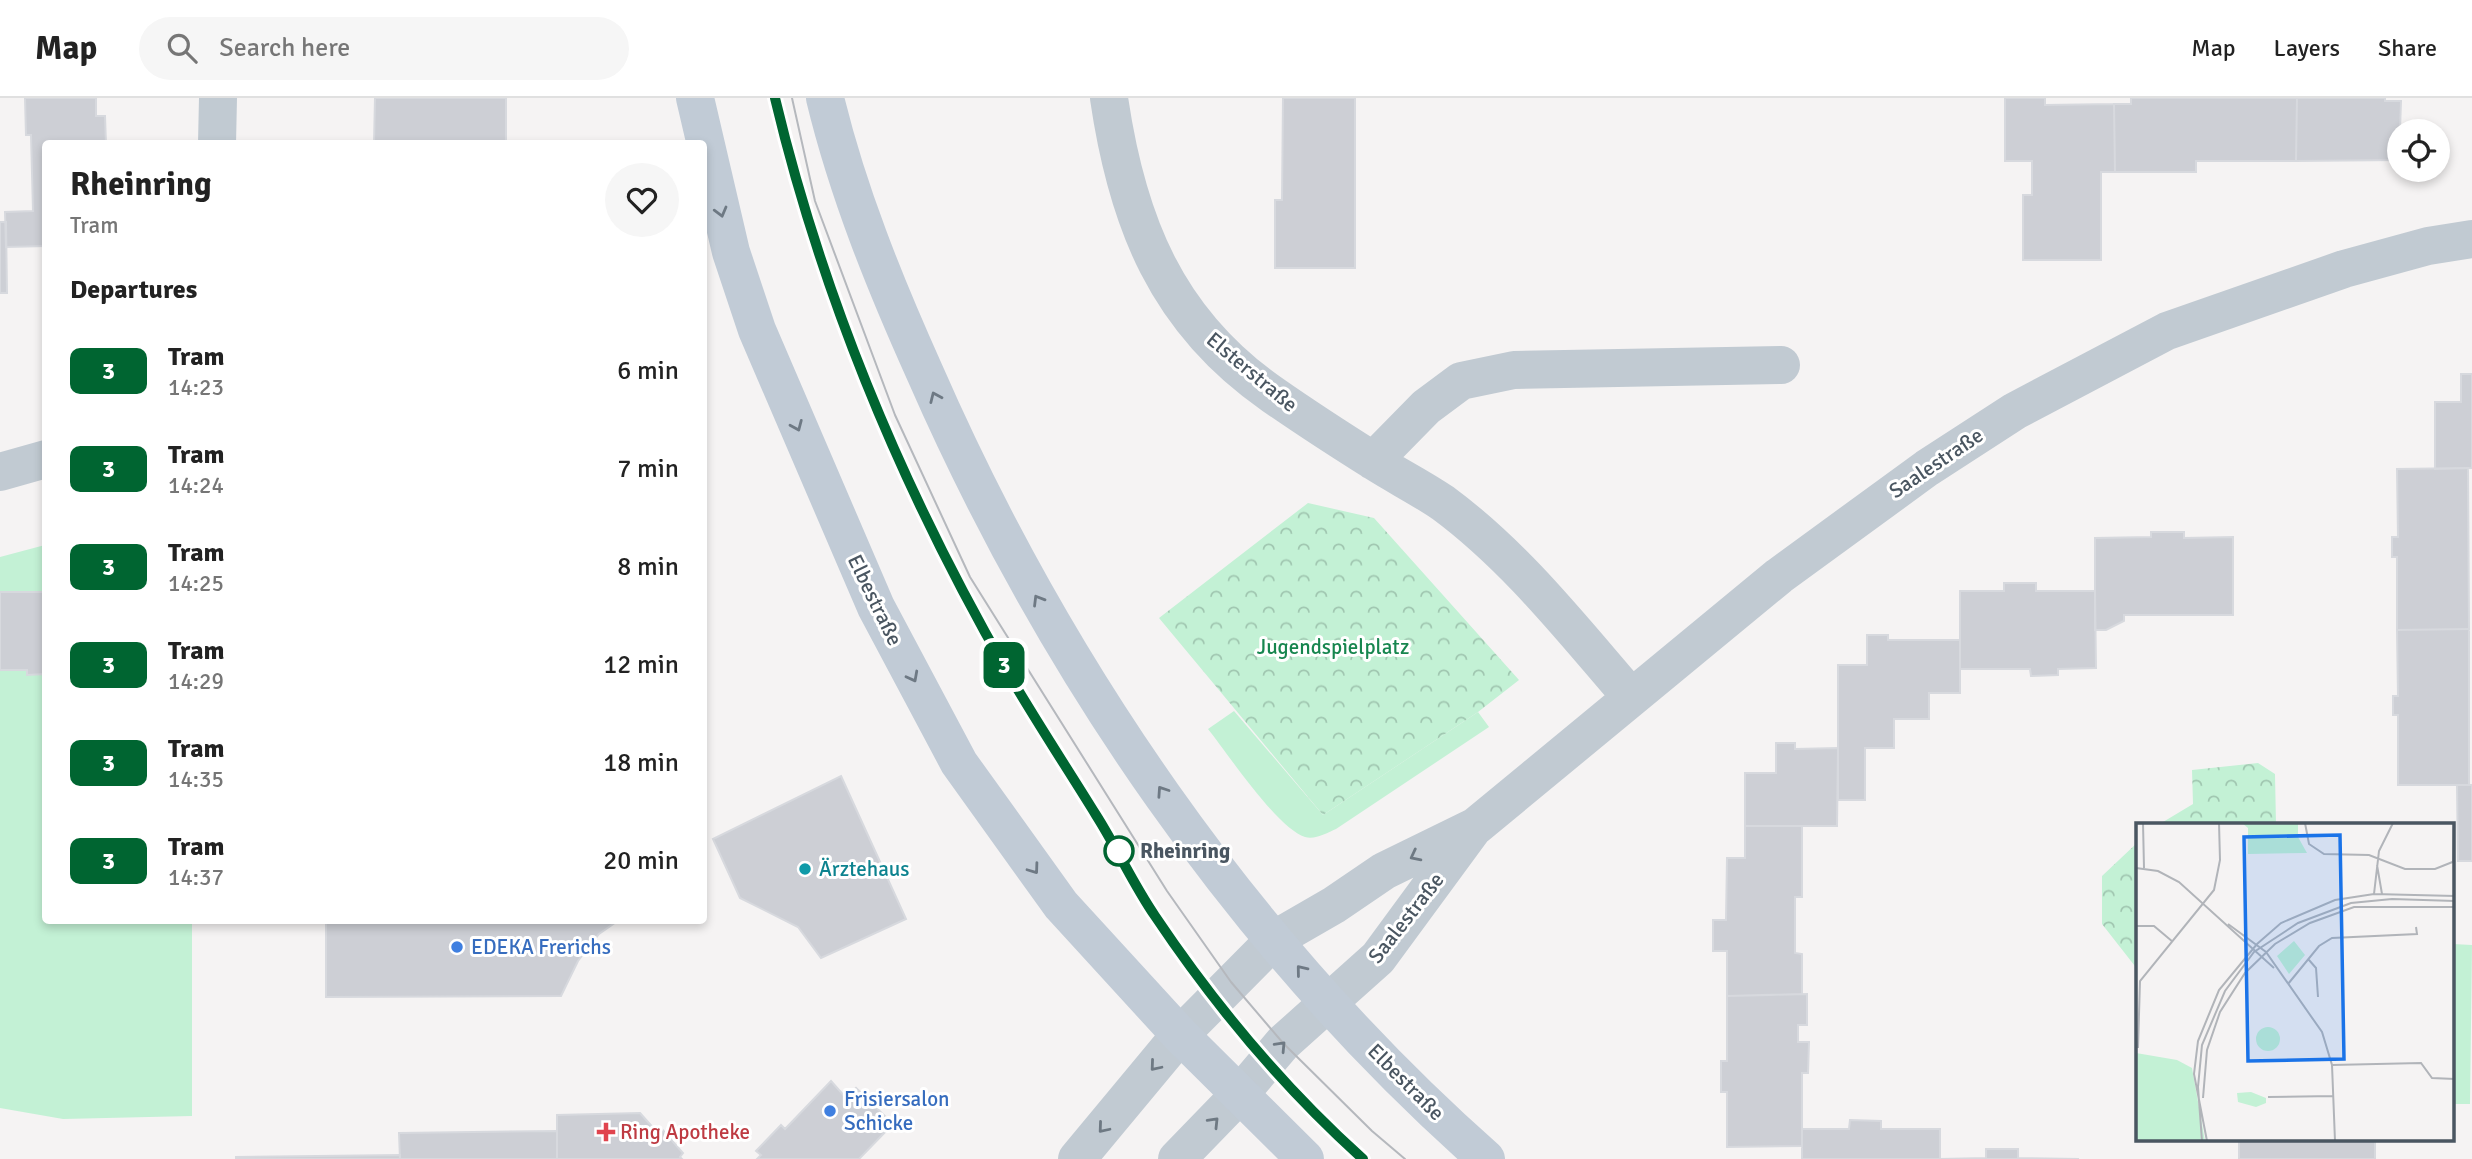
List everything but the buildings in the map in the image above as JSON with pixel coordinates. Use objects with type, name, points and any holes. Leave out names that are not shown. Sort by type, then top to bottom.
[{"type":"street","points":[[217,140],[218,98]]},
{"type":"street","name":"Elbestraße","points":[[695,98],[705,140]]},
{"type":"street","name":"Elbestraße","points":[[825,98],[864,227],[906,332],[958,448],[1016,563],[1099,699],[1191,834],[1328,1003],[1486,1159]]},
{"type":"street","name":"Elsterstraße","points":[[1109,98],[1117,151],[1132,204],[1167,287],[1214,345],[1251,377],[1373,461],[1442,503],[1518,567],[1631,697]]},
{"type":"street","name":"Elbestraße","points":[[707,149],[728,239],[757,330],[876,607],[959,763],[1061,905],[1180,1035],[1305,1159]]},
{"type":"street","name":"Saalestraße","points":[[1275,939],[1384,872],[1476,825],[1779,576],[1855,518],[2015,411],[2167,331],[2344,269],[2428,246],[2472,239]]},
{"type":"street","points":[[1373,461],[1426,407],[1461,382],[1514,370],[1781,365]]},
{"type":"street","points":[[0,472],[42,461]]},
{"type":"street","name":"Saalestraße","points":[[1328,1003],[1378,958],[1476,825]]},
{"type":"street","points":[[1077,1159],[1180,1035],[1275,939]]},
{"type":"street","points":[[1177,1159],[1240,1095],[1283,1043],[1328,1003]]},
{"type":"green space","name":"Jugendspielplatz","points":[[1308,503],[1374,518],[1519,680],[1478,712],[1323,815],[1159,618]]},
{"type":"green space","points":[[42,546],[42,924],[192,924],[192,1116],[63,1119],[0,1108],[0,557]]},
{"type":"green space","points":[[1234,711],[1323,815],[1478,712],[1489,727],[1336,829],[1309,838],[1294,831],[1267,805],[1208,729]]},
{"type":"green space","points":[[2258,763],[2275,774],[2276,823],[2161,823],[2193,804],[2192,770]]},
{"type":"green space","points":[[2136,844],[2136,967],[2102,924],[2102,876]]},
{"type":"green space","points":[[2454,944],[2472,945],[2470,1104],[2454,1104]]},
{"type":"tram line","points":[[775,98],[817,248],[870,394],[901,466],[970,605],[1018,690],[1147,903],[1178,949],[1226,1013],[1278,1074],[1363,1159]]},
{"type":"tram line","name":"3","points":[[775,98],[808,219],[864,379],[957,579],[1008,674],[1119,851],[1153,914],[1214,999],[1316,1114],[1363,1159]]},
{"type":"tram line","points":[[792,98],[815,201],[895,415],[970,577],[1167,891],[1231,982],[1283,1043],[1372,1131],[1405,1159]]},
{"type":"place","name":"Rheinring","points":[[1119,851]]},
{"type":"place","name":"Ärztehaus","points":[[805,869]]},
{"type":"place","name":"EDEKA Frerichs","points":[[457,947]]},
{"type":"place","name":"Frisiersalon Schicke","points":[[830,1111]]},
{"type":"place","name":"Ring Apotheke","points":[[606,1132]]}]
